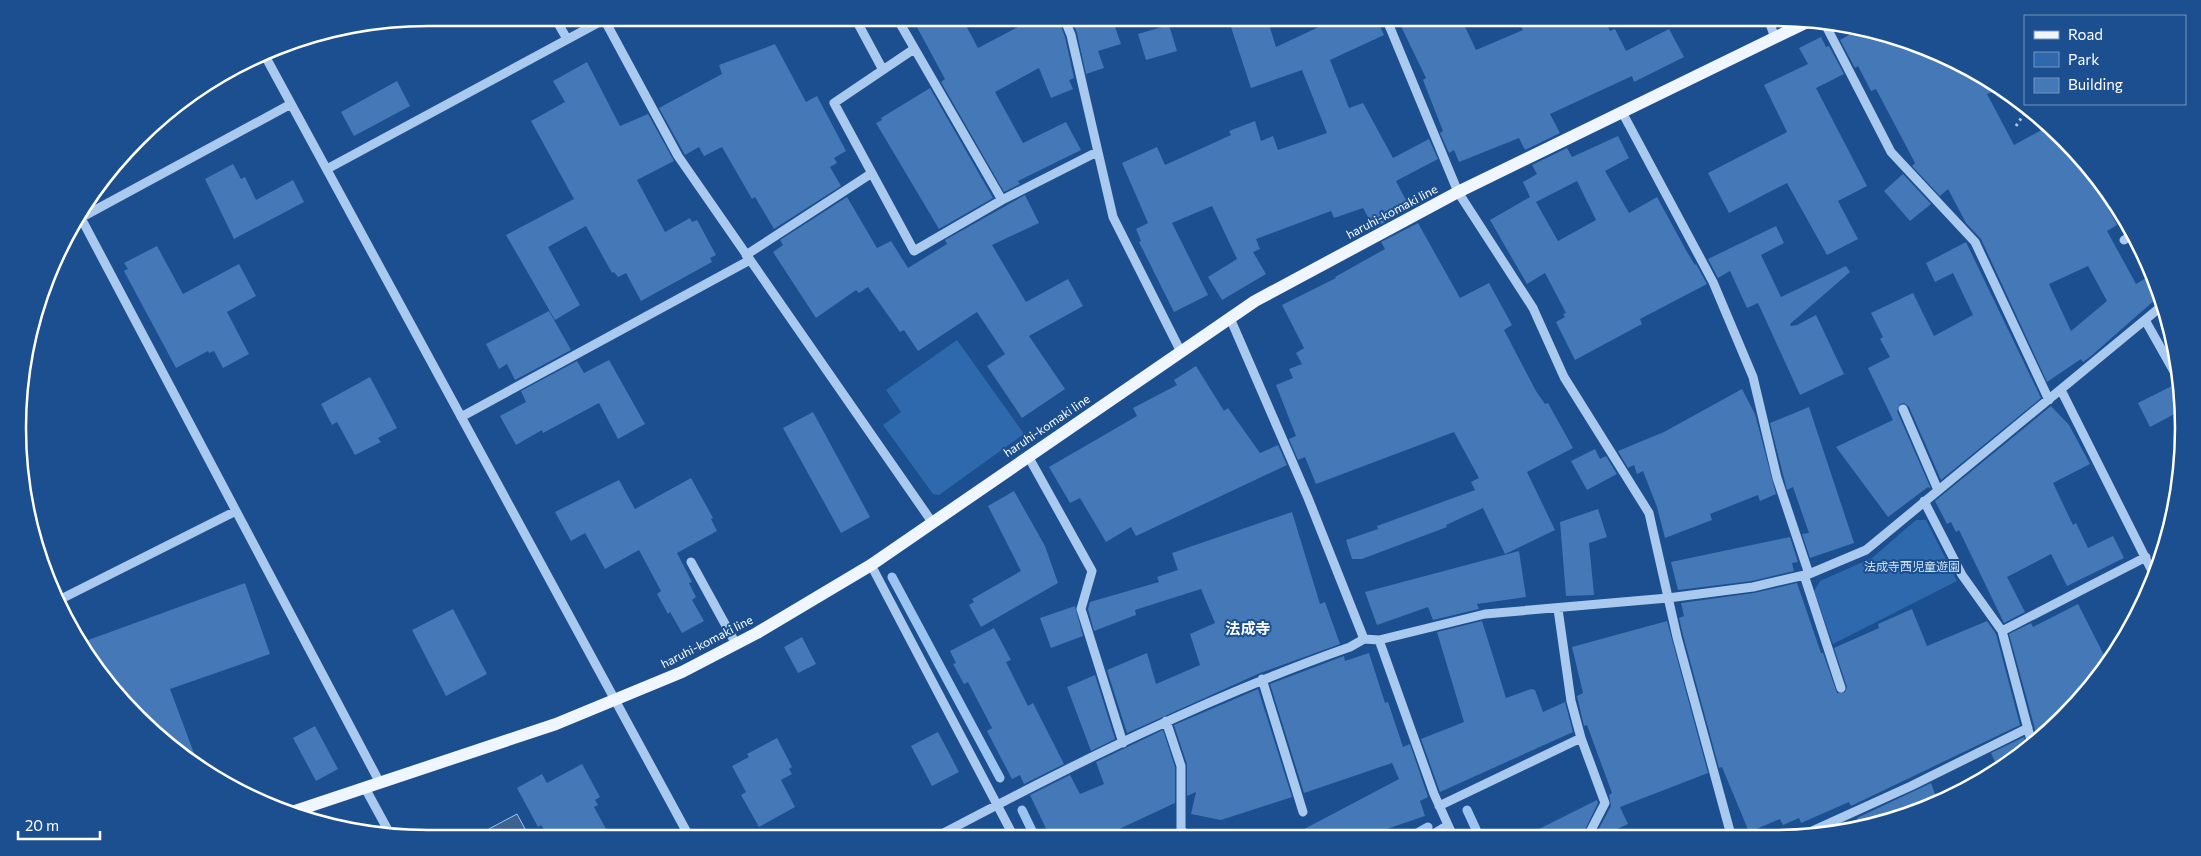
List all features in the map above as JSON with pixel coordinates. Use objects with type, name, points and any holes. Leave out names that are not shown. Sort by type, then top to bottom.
[{"type":"main road","name":"haruhi-komaki line","points":[[302,809],[556,724],[682,672],[736,644],[871,565],[1255,301],[1458,192],[1797,27]]},
{"type":"street","points":[[560,26],[567,39]]},
{"type":"street","points":[[327,169],[591,26]]},
{"type":"street","points":[[609,26],[678,156],[932,522]]},
{"type":"street","points":[[859,26],[883,70]]},
{"type":"street","points":[[901,26],[1002,200]]},
{"type":"street","points":[[1067,26],[1113,217],[1180,352]]},
{"type":"street","points":[[1389,26],[1458,192],[1533,308],[1564,377],[1649,513],[1668,598],[1730,830]]},
{"type":"street","points":[[1771,26],[1775,38]]},
{"type":"street","points":[[1828,31],[1891,152],[1975,242],[2049,400]]},
{"type":"street","points":[[914,48],[834,103],[914,251],[1002,200],[1097,152]]},
{"type":"street","points":[[267,60],[686,830]]},
{"type":"street","points":[[88,214],[291,104]]},
{"type":"street","points":[[1622,112],[1713,282],[1753,378],[1777,478],[1841,688]]},
{"type":"street","points":[[461,417],[748,257],[872,174]]},
{"type":"street","points":[[80,226],[236,510],[380,783]]},
{"type":"street","points":[[949,830],[1166,721],[1262,678],[1350,647],[1364,639],[1379,640],[1485,614],[1668,598],[1754,587],[1807,575],[1866,550],[2157,310]]},
{"type":"street","points":[[1230,318],[1308,498],[1364,639]]},
{"type":"street","points":[[2145,320],[2169,362]]},
{"type":"street","points":[[2061,390],[2150,566]]},
{"type":"street","points":[[1903,409],[1938,490]]},
{"type":"street","points":[[1028,456],[1092,571],[1081,609],[1123,743]]},
{"type":"street","points":[[1924,501],[1962,575],[2002,631],[2030,737]]},
{"type":"street","points":[[64,597],[236,510]]},
{"type":"street","points":[[2002,631],[2146,557]]},
{"type":"street","points":[[691,562],[736,644]]},
{"type":"street","points":[[871,565],[1011,830]]},
{"type":"street","points":[[1558,608],[1571,701],[1581,738],[1605,803],[1591,830]]},
{"type":"street","points":[[1379,640],[1439,806],[1450,830]]},
{"type":"street","points":[[1262,678],[1303,812]]},
{"type":"street","points":[[1166,721],[1180,766],[1182,830]]},
{"type":"street","points":[[1822,826],[1912,786],[2028,728]]},
{"type":"street","points":[[1439,806],[1581,738]]},
{"type":"street","points":[[365,788],[386,827]]},
{"type":"street","points":[[1440,830],[1448,825]]},
{"type":"path","points":[[2016,126],[2024,114]]},
{"type":"green space","points":[[957,340],[1024,434],[939,495],[933,494],[883,425],[901,412],[886,390]]},
{"type":"green space","name":"法成寺西児童遊園","points":[[1916,520],[1926,520],[1957,581],[1833,644],[1814,591],[1820,581],[1872,558]]},
{"type":"shaded area","points":[[517,814],[526,830],[487,830]]},
{"type":"building","points":[[916,26],[966,26],[978,48],[1020,26],[1061,26],[1074,78],[1069,80],[1073,89],[1051,98],[1039,68],[995,92],[1023,143],[1066,122],[1081,150],[1018,181],[1020,184],[1004,192],[941,82],[945,79]]},
{"type":"building","points":[[1074,26],[1115,26],[1121,44],[1098,51],[1104,68],[1086,74]]},
{"type":"building","points":[[1169,26],[1177,51],[1146,60],[1138,34]]},
{"type":"building","points":[[1231,26],[1269,26],[1276,47],[1321,26],[1380,26],[1384,35],[1330,60],[1349,108],[1363,103],[1393,158],[1429,139],[1438,159],[1396,181],[1410,208],[1374,228],[1363,208],[1334,218],[1331,211],[1256,239],[1260,249],[1253,252],[1266,274],[1222,300],[1208,277],[1237,259],[1212,206],[1172,223],[1208,295],[1174,312],[1139,242],[1141,241],[1136,229],[1148,223],[1122,163],[1157,147],[1165,165],[1231,135],[1229,131],[1255,121],[1261,141],[1273,136],[1278,150],[1327,133],[1302,70],[1251,88]]},
{"type":"building","points":[[1401,26],[1465,26],[1476,50],[1523,30],[1521,26],[1608,26],[1610,31],[1615,29],[1626,51],[1669,29],[1684,57],[1634,82],[1632,76],[1550,114],[1560,133],[1525,150],[1519,138],[1459,162],[1454,150],[1449,153],[1440,133],[1443,131],[1423,80],[1426,78]]},
{"type":"building","points":[[1851,34],[1877,40],[1927,57],[1974,80],[1993,92],[1987,94],[2014,145],[2042,130],[2075,163],[2106,203],[2117,225],[2107,231],[2136,284],[2146,278],[2154,301],[2091,356],[2083,362],[2081,359],[2047,382],[1981,239],[1966,223],[1948,189],[1940,196],[1912,166],[1915,163],[1876,89],[1871,91],[1858,66],[1855,68],[1840,40]],"holes":[[[2088,266],[2107,301],[2071,331],[2049,284]]]},
{"type":"building","points":[[1821,37],[1826,47],[1829,46],[1844,74],[1816,88],[1867,186],[1838,201],[1858,239],[1827,255],[1787,183],[1729,213],[1708,173],[1787,132],[1764,85],[1808,64],[1799,48]]},
{"type":"building","points":[[775,44],[806,102],[817,96],[846,151],[834,158],[837,163],[830,167],[841,186],[774,229],[755,197],[752,199],[722,147],[704,156],[699,147],[685,155],[659,108],[722,74],[719,65]]},
{"type":"building","points":[[587,62],[620,126],[648,114],[674,161],[637,180],[665,232],[690,218],[692,222],[697,220],[716,255],[710,258],[712,262],[641,301],[626,273],[618,277],[614,272],[612,273],[586,226],[548,247],[580,305],[555,320],[506,235],[574,199],[531,121],[565,102],[553,81]]},
{"type":"building","points":[[397,81],[410,106],[354,136],[341,112]]},
{"type":"building","points":[[930,88],[993,198],[939,229],[876,123]]},
{"type":"building","points":[[1618,136],[1629,158],[1605,171],[1629,213],[1657,197],[1707,284],[1640,319],[1642,324],[1575,360],[1556,322],[1565,317],[1563,314],[1566,313],[1545,273],[1527,284],[1490,220],[1530,197],[1523,182],[1537,174],[1532,165],[1567,148],[1572,157]],"holes":[[[1577,181],[1596,220],[1558,241],[1536,202]]]},
{"type":"building","points":[[233,164],[241,179],[245,177],[256,200],[293,180],[304,202],[234,239],[205,179]]},
{"type":"building","points":[[1903,174],[1931,204],[1910,221],[1884,191]]},
{"type":"building","points":[[1025,195],[1039,223],[992,245],[1026,302],[1068,279],[1083,306],[1029,336],[1065,389],[1022,418],[987,366],[1005,354],[977,312],[918,351],[904,330],[900,332],[868,287],[859,293],[856,290],[816,318],[773,252],[783,245],[780,240],[847,197],[877,248],[891,241],[908,268],[947,244],[945,240]]},
{"type":"building","points":[[1418,223],[1460,298],[1489,283],[1512,325],[1504,330],[1536,391],[1545,404],[1548,403],[1573,448],[1527,472],[1555,530],[1505,554],[1483,508],[1446,525],[1447,527],[1362,559],[1352,559],[1346,540],[1378,529],[1377,526],[1475,490],[1471,482],[1479,478],[1454,432],[1316,484],[1305,457],[1298,460],[1289,439],[1296,436],[1276,385],[1293,378],[1289,369],[1302,364],[1296,353],[1304,348],[1282,305],[1336,278],[1385,249],[1381,242]]},
{"type":"building","points":[[1776,226],[1784,243],[1761,255],[1781,297],[1846,266],[1850,272],[1790,324],[1791,326],[1797,325],[1816,315],[1844,374],[1800,395],[1758,303],[1747,308],[1730,271],[1718,278],[1708,259]]},
{"type":"building","points":[[1966,242],[2041,398],[1941,480],[1909,407],[1904,403],[1900,404],[1897,411],[1931,489],[1928,487],[1888,517],[1836,447],[1893,420],[1868,368],[1890,357],[1880,339],[1883,337],[1871,313],[1913,293],[1934,336],[1973,315],[1953,273],[1935,282],[1926,263]]},
{"type":"building","points":[[157,246],[183,294],[239,264],[256,296],[227,312],[249,354],[223,368],[214,351],[209,353],[208,351],[176,368],[124,271],[128,269],[124,263]]},
{"type":"building","points":[[549,311],[571,350],[515,380],[507,364],[499,369],[486,344]]},
{"type":"building","points":[[609,360],[645,424],[618,439],[599,403],[543,433],[542,430],[516,445],[500,416],[526,402],[521,391],[577,361],[584,373]]},
{"type":"building","points":[[1196,366],[1224,411],[1228,408],[1260,453],[1278,445],[1287,465],[1136,536],[1131,527],[1106,542],[1080,498],[1070,503],[1049,467],[1137,416],[1133,408],[1177,385],[1174,380]]},
{"type":"building","points":[[370,377],[397,428],[378,438],[381,442],[355,455],[337,422],[332,425],[321,404]]},
{"type":"building","points":[[2172,386],[2174,414],[2150,427],[2138,403]]},
{"type":"building","points":[[1742,389],[1755,414],[1776,494],[1760,501],[1758,495],[1710,514],[1712,520],[1665,538],[1657,507],[1643,471],[1637,474],[1634,465],[1628,468],[1618,451],[1664,432]]},
{"type":"building","points":[[2051,406],[2069,425],[2090,464],[2053,483],[2073,525],[2076,523],[2088,548],[2113,536],[2124,558],[2067,586],[2051,554],[2007,577],[2025,612],[2004,623],[1959,530],[1956,532],[1951,522],[1947,524],[1935,501]]},
{"type":"building","points":[[1809,407],[1854,543],[1810,558],[1802,534],[1809,533],[1793,487],[1787,490],[1770,423]]},
{"type":"building","points":[[813,412],[870,517],[841,533],[783,428]]},
{"type":"building","points":[[1595,449],[1600,459],[1606,456],[1617,474],[1587,490],[1571,461]]},
{"type":"building","points":[[691,478],[713,518],[711,519],[717,531],[677,553],[692,582],[689,583],[696,597],[692,600],[704,621],[682,633],[670,612],[668,614],[657,594],[661,591],[639,550],[605,569],[585,533],[571,541],[555,512],[619,480],[635,509]]},
{"type":"building","points":[[1014,491],[1045,546],[1058,583],[981,627],[969,605],[974,602],[972,599],[1021,571],[988,506]]},
{"type":"building","points":[[1598,509],[1607,537],[1589,543],[1594,595],[1566,596],[1560,522]]},
{"type":"building","points":[[1292,512],[1320,604],[1325,602],[1340,644],[1260,673],[1127,733],[1107,670],[1147,653],[1156,684],[1200,665],[1190,634],[1215,623],[1201,589],[1135,610],[1136,615],[1094,631],[1088,609],[1090,602],[1159,582],[1157,577],[1178,570],[1172,553]]},
{"type":"building","points":[[1790,537],[1798,562],[1792,563],[1794,571],[1752,581],[1678,590],[1671,562]]},
{"type":"building","points":[[1519,551],[1526,597],[1477,604],[1479,609],[1433,620],[1428,607],[1377,625],[1365,592]]},
{"type":"building","points":[[245,583],[270,654],[170,689],[195,755],[163,730],[126,693],[109,673],[87,640]]},
{"type":"building","points":[[1797,583],[1837,693],[1845,692],[1847,687],[1834,648],[1879,628],[1878,624],[1912,609],[1927,646],[1987,621],[1996,634],[2020,725],[1851,806],[1849,802],[1801,823],[1799,818],[1783,825],[1780,819],[1754,830],[1748,830],[1722,767],[1719,768],[1679,618],[1684,616],[1681,603],[1754,593]]},
{"type":"building","points":[[2078,604],[2104,655],[2075,693],[2036,732],[2009,634],[2031,623],[2033,627]]},
{"type":"building","points":[[1075,606],[1083,636],[1051,648],[1040,618]]},
{"type":"building","points":[[453,609],[487,674],[446,696],[412,630]]},
{"type":"building","points":[[1482,621],[1506,698],[1531,689],[1535,690],[1543,712],[1565,702],[1573,732],[1440,792],[1421,739],[1464,722],[1437,632]]},
{"type":"building","points":[[1667,621],[1708,773],[1620,807],[1628,824],[1615,830],[1598,830],[1611,806],[1609,795],[1612,793],[1587,725],[1584,726],[1577,696],[1583,693],[1572,647]]},
{"type":"building","points":[[994,628],[1011,660],[1006,662],[1028,706],[1033,703],[1064,764],[1024,784],[1020,775],[1012,779],[987,731],[992,728],[968,682],[964,684],[953,664],[956,663],[950,651]]},
{"type":"building","points":[[802,637],[816,664],[798,673],[784,647]]},
{"type":"building","points":[[1369,653],[1385,703],[1388,702],[1403,747],[1410,744],[1428,797],[1420,801],[1425,816],[1384,830],[1302,830],[1399,779],[1392,763],[1304,793],[1270,684],[1344,656],[1345,661]]},
{"type":"building","points":[[1095,675],[1115,739],[1091,751],[1067,687]]},
{"type":"building","points":[[1258,689],[1292,797],[1221,820],[1191,814],[1196,792],[1187,796],[1187,764],[1174,725]]},
{"type":"building","points":[[315,726],[338,769],[316,781],[293,738]]},
{"type":"building","points":[[1163,730],[1175,767],[1175,803],[1117,830],[1047,830],[1030,795],[1070,775],[1080,794],[1104,784],[1096,762]]},
{"type":"building","points":[[938,732],[959,772],[932,786],[911,746]]},
{"type":"building","points":[[2024,737],[2025,741],[1995,762],[1991,753]]},
{"type":"building","points":[[777,738],[792,767],[789,769],[792,774],[781,780],[795,807],[759,827],[741,795],[746,792],[732,766],[749,757],[747,754]]},
{"type":"building","points":[[582,764],[600,797],[595,800],[598,805],[594,807],[607,830],[544,830],[541,825],[538,827],[517,788],[542,774],[547,783]]},
{"type":"building","points":[[1931,783],[1935,795],[1877,816],[1858,820],[1857,818]]},
{"type":"building","points":[[1597,800],[1598,803],[1585,830],[1537,830]]},
{"type":"waterway","points":[[892,577],[1000,778]]},
{"type":"waterway","points":[[1022,810],[1032,830]]},
{"type":"waterway","points":[[1467,810],[1476,830]]},
{"type":"waterway","points":[[1423,830],[1428,827]]},
{"type":"district","name":"法成寺","points":[[1248,629]]}]
